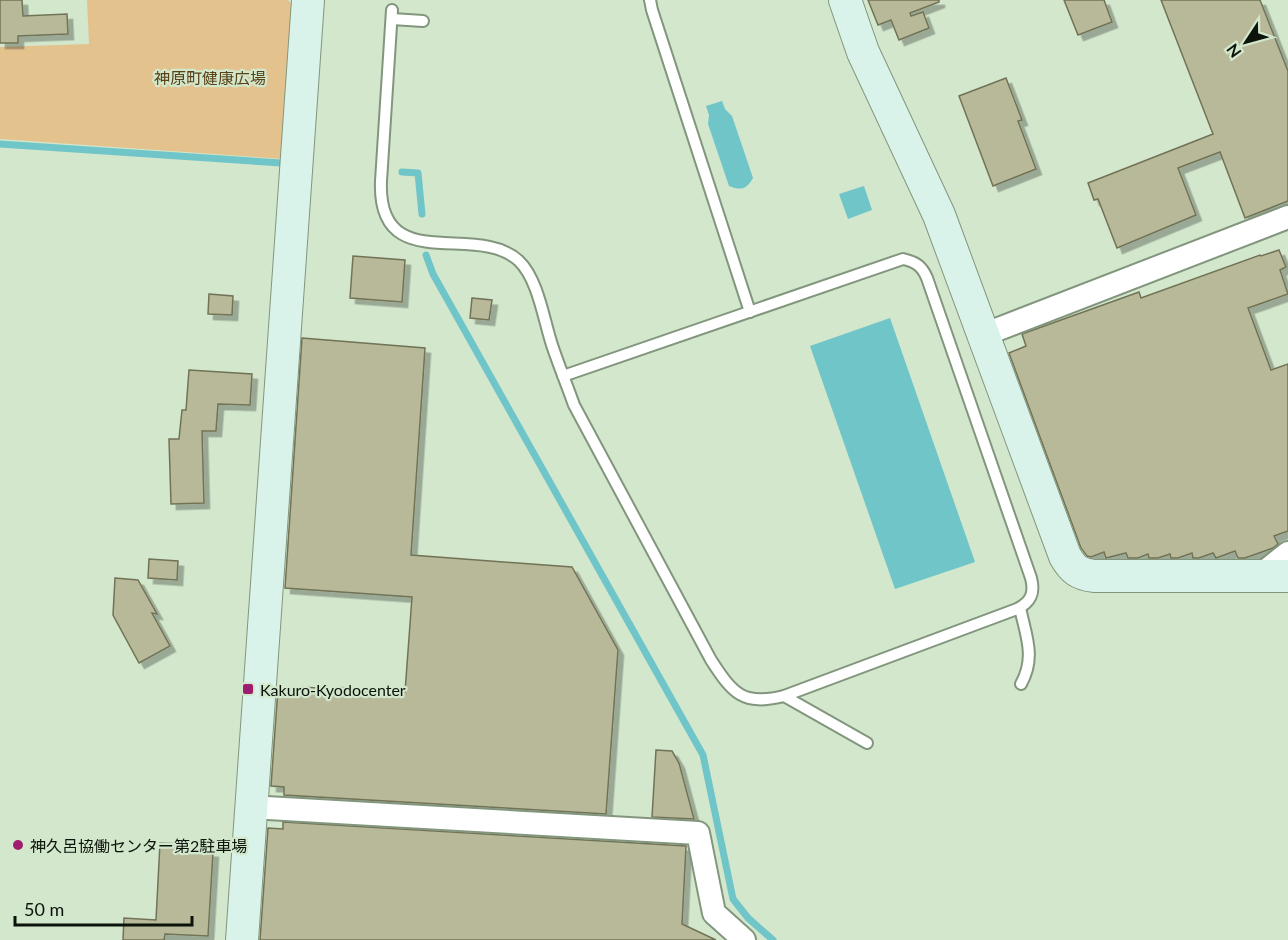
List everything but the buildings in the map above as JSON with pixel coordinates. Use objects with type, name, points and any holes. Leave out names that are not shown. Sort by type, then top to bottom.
[{"type":"street","points":[[242,940],[308,0]]},
{"type":"street","points":[[845,0],[863,52],[939,215],[1065,556],[1076,572],[1094,576],[1274,576],[1288,553]]},
{"type":"street","points":[[983,335],[1288,217]]},
{"type":"street","points":[[252,807],[698,833],[714,913],[744,940]]},
{"type":"lane","points":[[650,0],[750,312]]},
{"type":"lane","points":[[423,21],[392,15],[380,197],[385,213],[393,226],[405,236],[420,242],[495,248],[509,253],[529,273],[563,376],[574,405],[720,675],[729,687],[754,700],[784,696],[1020,608],[1026,605],[1032,597],[1034,587],[1031,578],[922,268],[914,261],[903,259],[563,376]]},
{"type":"lane","points":[[1020,608],[1030,660],[1021,684]]},
{"type":"lane","points":[[784,696],[867,743]]},
{"type":"green space","name":"神原町健康広場","points":[[87,0],[288,0],[295,8],[284,159],[0,139],[0,47],[89,44]]},
{"type":"water","points":[[722,101],[725,109],[732,116],[753,178],[743,188],[729,186],[708,124],[709,115],[706,106]]},
{"type":"water","points":[[864,186],[872,210],[848,219],[839,194]]},
{"type":"water","points":[[890,318],[975,562],[895,589],[810,346]]},
{"type":"waterway","points":[[0,144],[281,163]]},
{"type":"waterway","points":[[402,172],[418,173],[422,214]]},
{"type":"waterway","points":[[426,255],[433,274],[703,755],[733,899],[748,918],[773,940]]},
{"type":"place","name":"Kakuro-Kyodocenter","points":[[248,689]]},
{"type":"place","name":"神久呂協働センター第2駐車場","points":[[18,845]]}]
